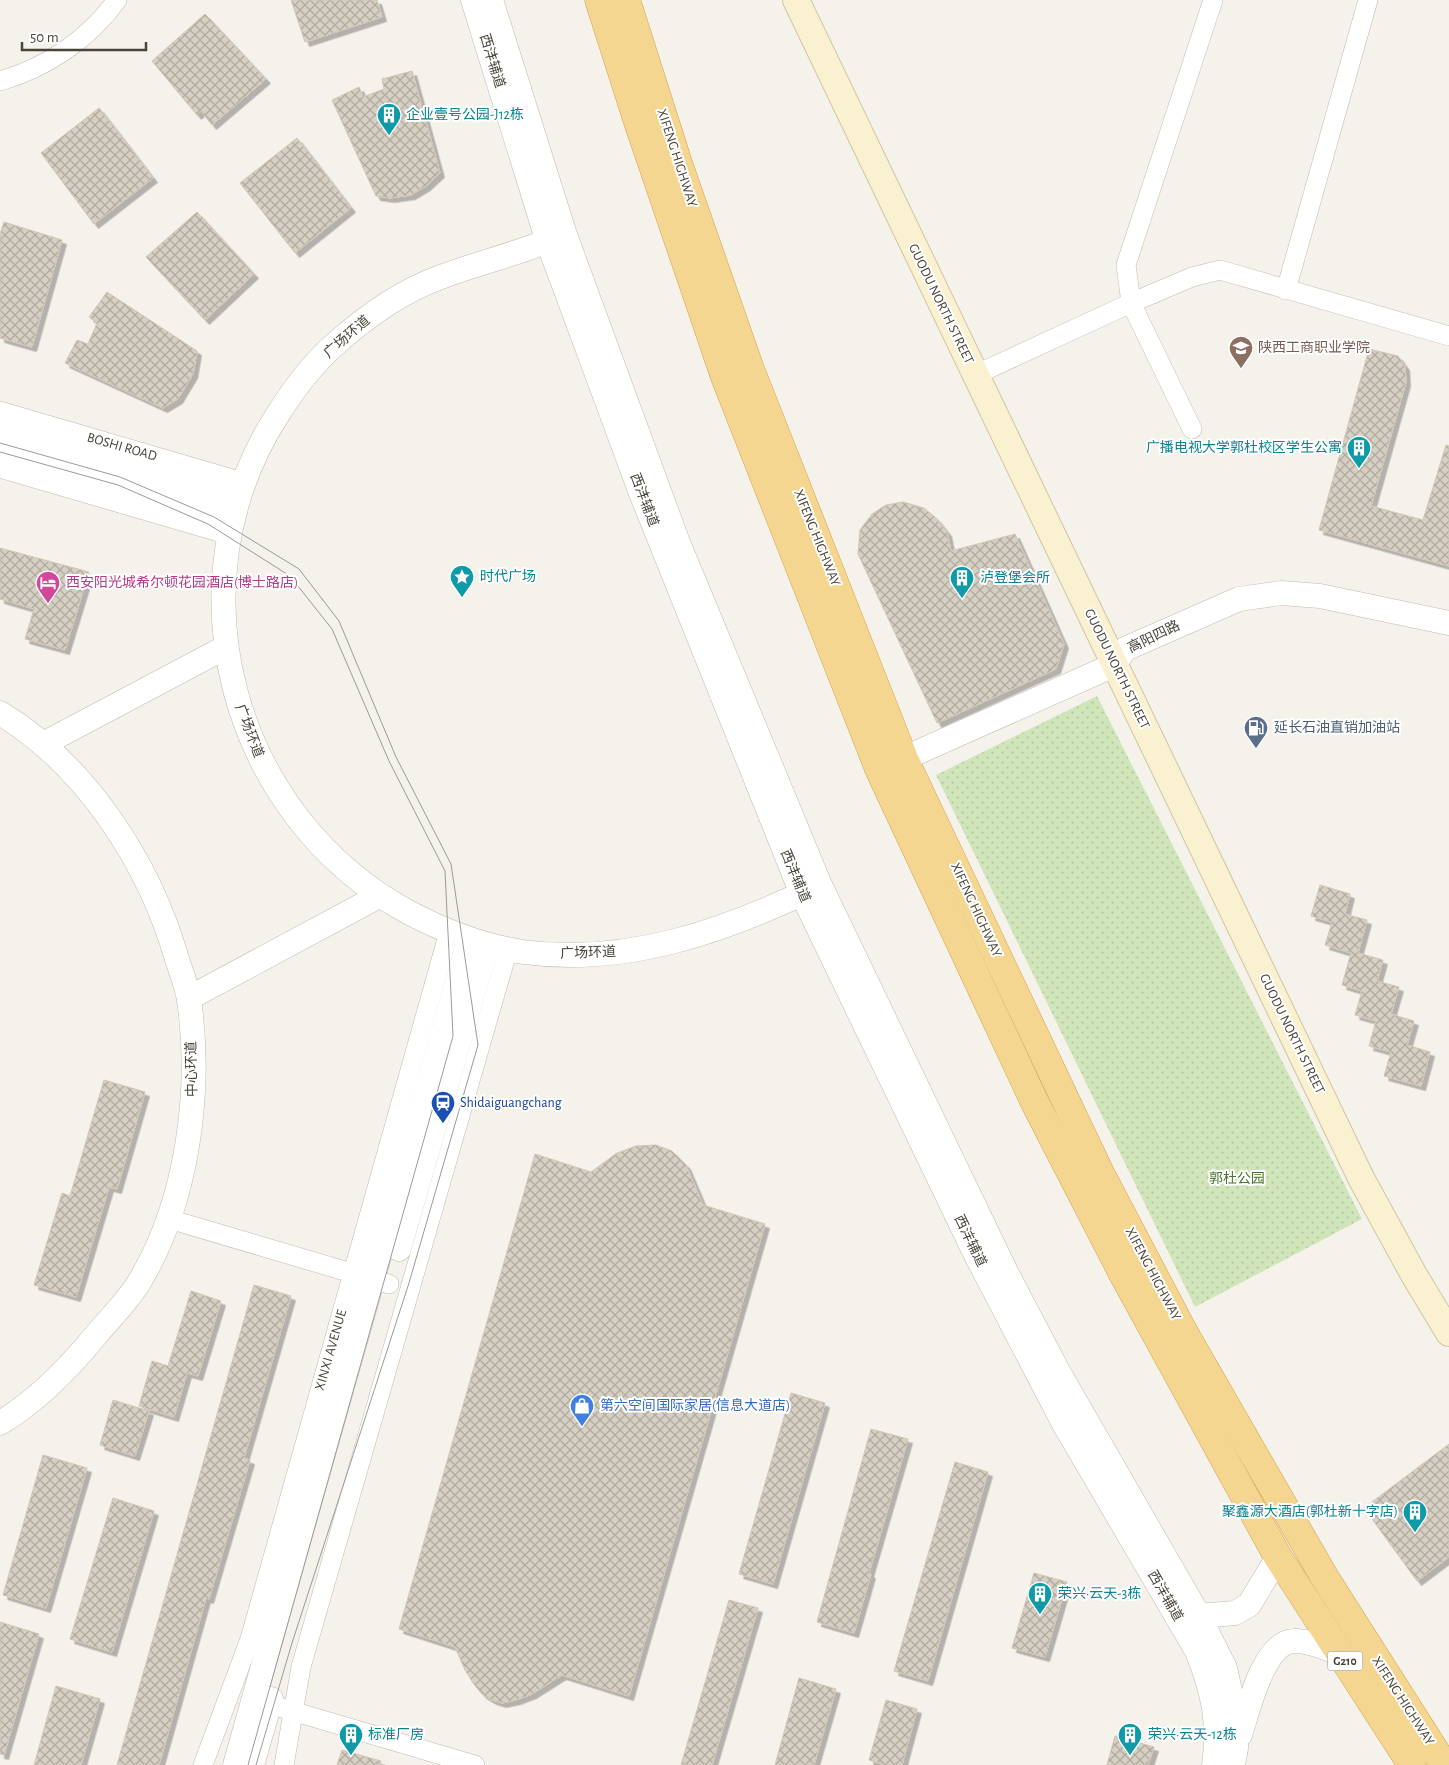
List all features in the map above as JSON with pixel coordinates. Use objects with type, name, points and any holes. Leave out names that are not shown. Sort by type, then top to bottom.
[{"type":"highway","name":"XIFENG HIGHWAY","points":[[600,0],[642,135],[725,377],[879,769],[1035,1103],[1123,1274],[1278,1557],[1412,1765]]},
{"type":"highway","name":"XIFENG HIGHWAY","points":[[626,0],[678,163],[750,369],[904,759],[1100,1173],[1183,1331],[1325,1578],[1444,1765]]},
{"type":"main road","name":"GUODU NORTH STREET","points":[[796,0],[983,372],[1120,657],[1374,1170],[1414,1247],[1449,1307]]},
{"type":"main road","name":"GUODU NORTH STREET","points":[[814,0],[983,372]]},
{"type":"main road","name":"GUODU NORTH STREET","points":[[1120,657],[1361,1178],[1414,1275],[1449,1333]]},
{"type":"street","points":[[0,81],[49,61],[90,30],[117,0]]},
{"type":"street","name":"西沣辅道","points":[[473,0],[557,238],[678,540],[811,890],[976,1254],[1064,1424],[1198,1651],[1211,1686],[1215,1708],[1216,1750],[1214,1765]]},
{"type":"street","name":"西沣辅道","points":[[491,0],[557,238]]},
{"type":"street","points":[[1192,429],[1131,303],[1126,265],[1213,0]]},
{"type":"street","points":[[1286,290],[1368,0]]},
{"type":"street","name":"广场环道","points":[[557,238],[438,278],[410,291],[373,314],[333,346],[289,397],[267,431],[250,464],[236,508],[224,568],[226,647],[242,713],[266,773],[302,823],[331,856],[379,896],[478,941],[560,955],[598,955],[654,947],[687,939],[811,890]]},
{"type":"street","points":[[983,372],[1131,303],[1192,277],[1220,270],[1449,336]]},
{"type":"street","name":"BOSHI ROAD","points":[[0,411],[236,508]]},
{"type":"street","name":"BOSHI ROAD","points":[[0,431],[236,508]]},
{"type":"street","points":[[0,449],[236,508]]},
{"type":"street","points":[[0,468],[236,508]]},
{"type":"street","name":"高阳四路","points":[[879,769],[904,759],[1239,599],[1281,593],[1320,596],[1449,623]]},
{"type":"street","points":[[43,744],[226,647]]},
{"type":"street","name":"中心环道","points":[[0,714],[43,744],[86,790],[111,822],[141,870],[166,920],[189,998],[193,1068],[192,1117],[184,1162],[169,1219],[141,1280],[75,1361],[19,1412],[0,1423]]},
{"type":"street","name":"西沣辅道","points":[[811,890],[1059,1373],[1198,1616],[1225,1668],[1236,1720],[1234,1757]]},
{"type":"street","points":[[189,998],[379,896]]},
{"type":"street","points":[[284,1765],[301,1667],[478,941]]},
{"type":"street","name":"XINXI AVENUE","points":[[203,1765],[250,1639],[372,1279],[478,941]]},
{"type":"street","points":[[169,1219],[372,1279]]},
{"type":"street","name":"XINXI AVENUE","points":[[252,1765],[262,1702],[372,1279]]},
{"type":"street","points":[[1198,1616],[1235,1613],[1249,1605],[1278,1557]]},
{"type":"street","points":[[1234,1757],[1260,1672],[1272,1653],[1292,1640],[1308,1642],[1340,1653]]},
{"type":"street","points":[[262,1702],[476,1765]]},
{"type":"street","name":"XINXI AVENUE","points":[[235,1765],[262,1702]]},
{"type":"green space","name":"郭杜公园","points":[[1097,696],[1362,1219],[1195,1307],[936,775]]},
{"type":"building","points":[[291,0],[377,0],[382,17],[305,42]]},
{"type":"building","points":[[205,14],[266,79],[212,125],[201,111],[197,115],[152,61]]},
{"type":"building","name":"企业壹号公园-J12栋","points":[[412,71],[440,173],[426,186],[411,195],[390,198],[376,196],[332,100],[359,87],[363,97],[384,89],[382,79]]},
{"type":"building","points":[[99,108],[153,178],[94,224],[41,153]]},
{"type":"building","points":[[297,138],[351,208],[295,253],[240,183]]},
{"type":"building","points":[[197,212],[254,274],[205,320],[146,257]]},
{"type":"building","points":[[4,222],[62,240],[32,347],[0,338],[0,234]]},
{"type":"building","points":[[107,292],[197,351],[193,374],[178,399],[163,408],[65,363],[77,340],[88,344],[97,323],[89,317]]},
{"type":"building","name":"广播电视大学郭杜校区学生公寓","points":[[1369,349],[1398,356],[1405,366],[1406,382],[1371,506],[1423,520],[1446,445],[1449,446],[1449,566],[1319,530]]},
{"type":"building","name":"泸登堡会所","points":[[903,502],[924,508],[936,518],[947,532],[951,551],[1015,534],[1064,644],[1056,669],[937,723],[858,554],[860,530],[872,514],[886,505]]},
{"type":"building","name":"西安阳光城希尔顿花园酒店(博士路店)","points":[[0,548],[89,572],[65,650],[25,639],[34,609],[0,599]]},
{"type":"building","points":[[1320,885],[1350,894],[1345,914],[1367,920],[1358,953],[1383,960],[1377,981],[1399,987],[1391,1014],[1414,1021],[1407,1045],[1430,1052],[1421,1086],[1384,1076],[1391,1052],[1369,1046],[1376,1021],[1355,1015],[1362,991],[1342,985],[1351,953],[1325,945],[1332,922],[1311,916]]},
{"type":"building","points":[[104,1080],[145,1092],[117,1189],[109,1187],[76,1297],[34,1285],[62,1193],[70,1196]]},
{"type":"building","name":"第六空间国际家居(信息大道店)","points":[[656,1145],[672,1151],[686,1165],[703,1205],[765,1224],[629,1696],[562,1675],[532,1694],[502,1703],[482,1694],[465,1670],[455,1647],[399,1629],[535,1154],[591,1172],[617,1153],[636,1146]]},
{"type":"building","points":[[254,1285],[291,1296],[244,1458],[250,1460],[209,1599],[206,1598],[159,1765],[117,1765]]},
{"type":"building","points":[[191,1291],[221,1301],[198,1376],[187,1373],[174,1417],[139,1406],[152,1361],[168,1366]]},
{"type":"building","points":[[791,1393],[825,1403],[773,1584],[739,1574]]},
{"type":"building","points":[[113,1400],[149,1411],[135,1456],[100,1445]]},
{"type":"building","points":[[871,1429],[908,1439],[869,1573],[871,1574],[854,1633],[817,1622]]},
{"type":"building","name":"聚鑫源大酒店(郭杜新十字店)","points":[[1449,1444],[1449,1557],[1417,1581],[1364,1508]]},
{"type":"building","points":[[43,1455],[87,1468],[46,1608],[3,1595]]},
{"type":"building","points":[[955,1462],[988,1472],[928,1681],[894,1671]]},
{"type":"building","points":[[113,1498],[154,1511],[112,1652],[70,1639]]},
{"type":"building","name":"荣兴·云天-3栋","points":[[1034,1573],[1067,1582],[1045,1657],[1012,1648]]},
{"type":"building","points":[[729,1600],[758,1608],[712,1765],[681,1765]]},
{"type":"building","points":[[0,1622],[39,1634],[4,1755],[0,1754]]},
{"type":"building","points":[[799,1678],[836,1689],[814,1765],[775,1765]]},
{"type":"building","points":[[56,1686],[100,1699],[81,1765],[34,1765]]},
{"type":"building","points":[[886,1700],[917,1709],[902,1765],[884,1765],[869,1760]]},
{"type":"building","name":"荣兴·云天-12栋","points":[[1115,1736],[1154,1747],[1148,1765],[1107,1765]]},
{"type":"building","name":"标准厂房","points":[[342,1750],[381,1761],[380,1765],[337,1765]]},
{"type":"tram line","points":[[0,443],[120,477],[214,517],[299,569],[339,621],[396,757],[451,864],[478,1045],[409,1283],[292,1643],[256,1765]]},
{"type":"tram line","points":[[0,452],[118,485],[208,524],[290,576],[332,629],[389,761],[445,871],[453,1036],[248,1765]]},
{"type":"place","name":"企业壹号公园-J12栋","points":[[389,136]]},
{"type":"place","name":"陕西工商职业学院","points":[[1241,369]]},
{"type":"place","name":"广播电视大学郭杜校区学生公寓","points":[[1359,469]]},
{"type":"place","name":"时代广场","points":[[462,598]]},
{"type":"place","name":"泸登堡会所","points":[[962,599]]},
{"type":"place","name":"西安阳光城希尔顿花园酒店(博士路店)","points":[[48,604]]},
{"type":"place","name":"延长石油直销加油站","points":[[1256,749]]},
{"type":"place","name":"Shidaiguangchang","points":[[443,1124]]},
{"type":"place","name":"第六空间国际家居(信息大道店)","points":[[582,1427]]},
{"type":"place","name":"聚鑫源大酒店(郭杜新十字店)","points":[[1415,1533]]},
{"type":"place","name":"荣兴·云天-3栋","points":[[1040,1615]]},
{"type":"place","name":"标准厂房","points":[[351,1756]]},
{"type":"place","name":"荣兴·云天-12栋","points":[[1130,1756]]}]
